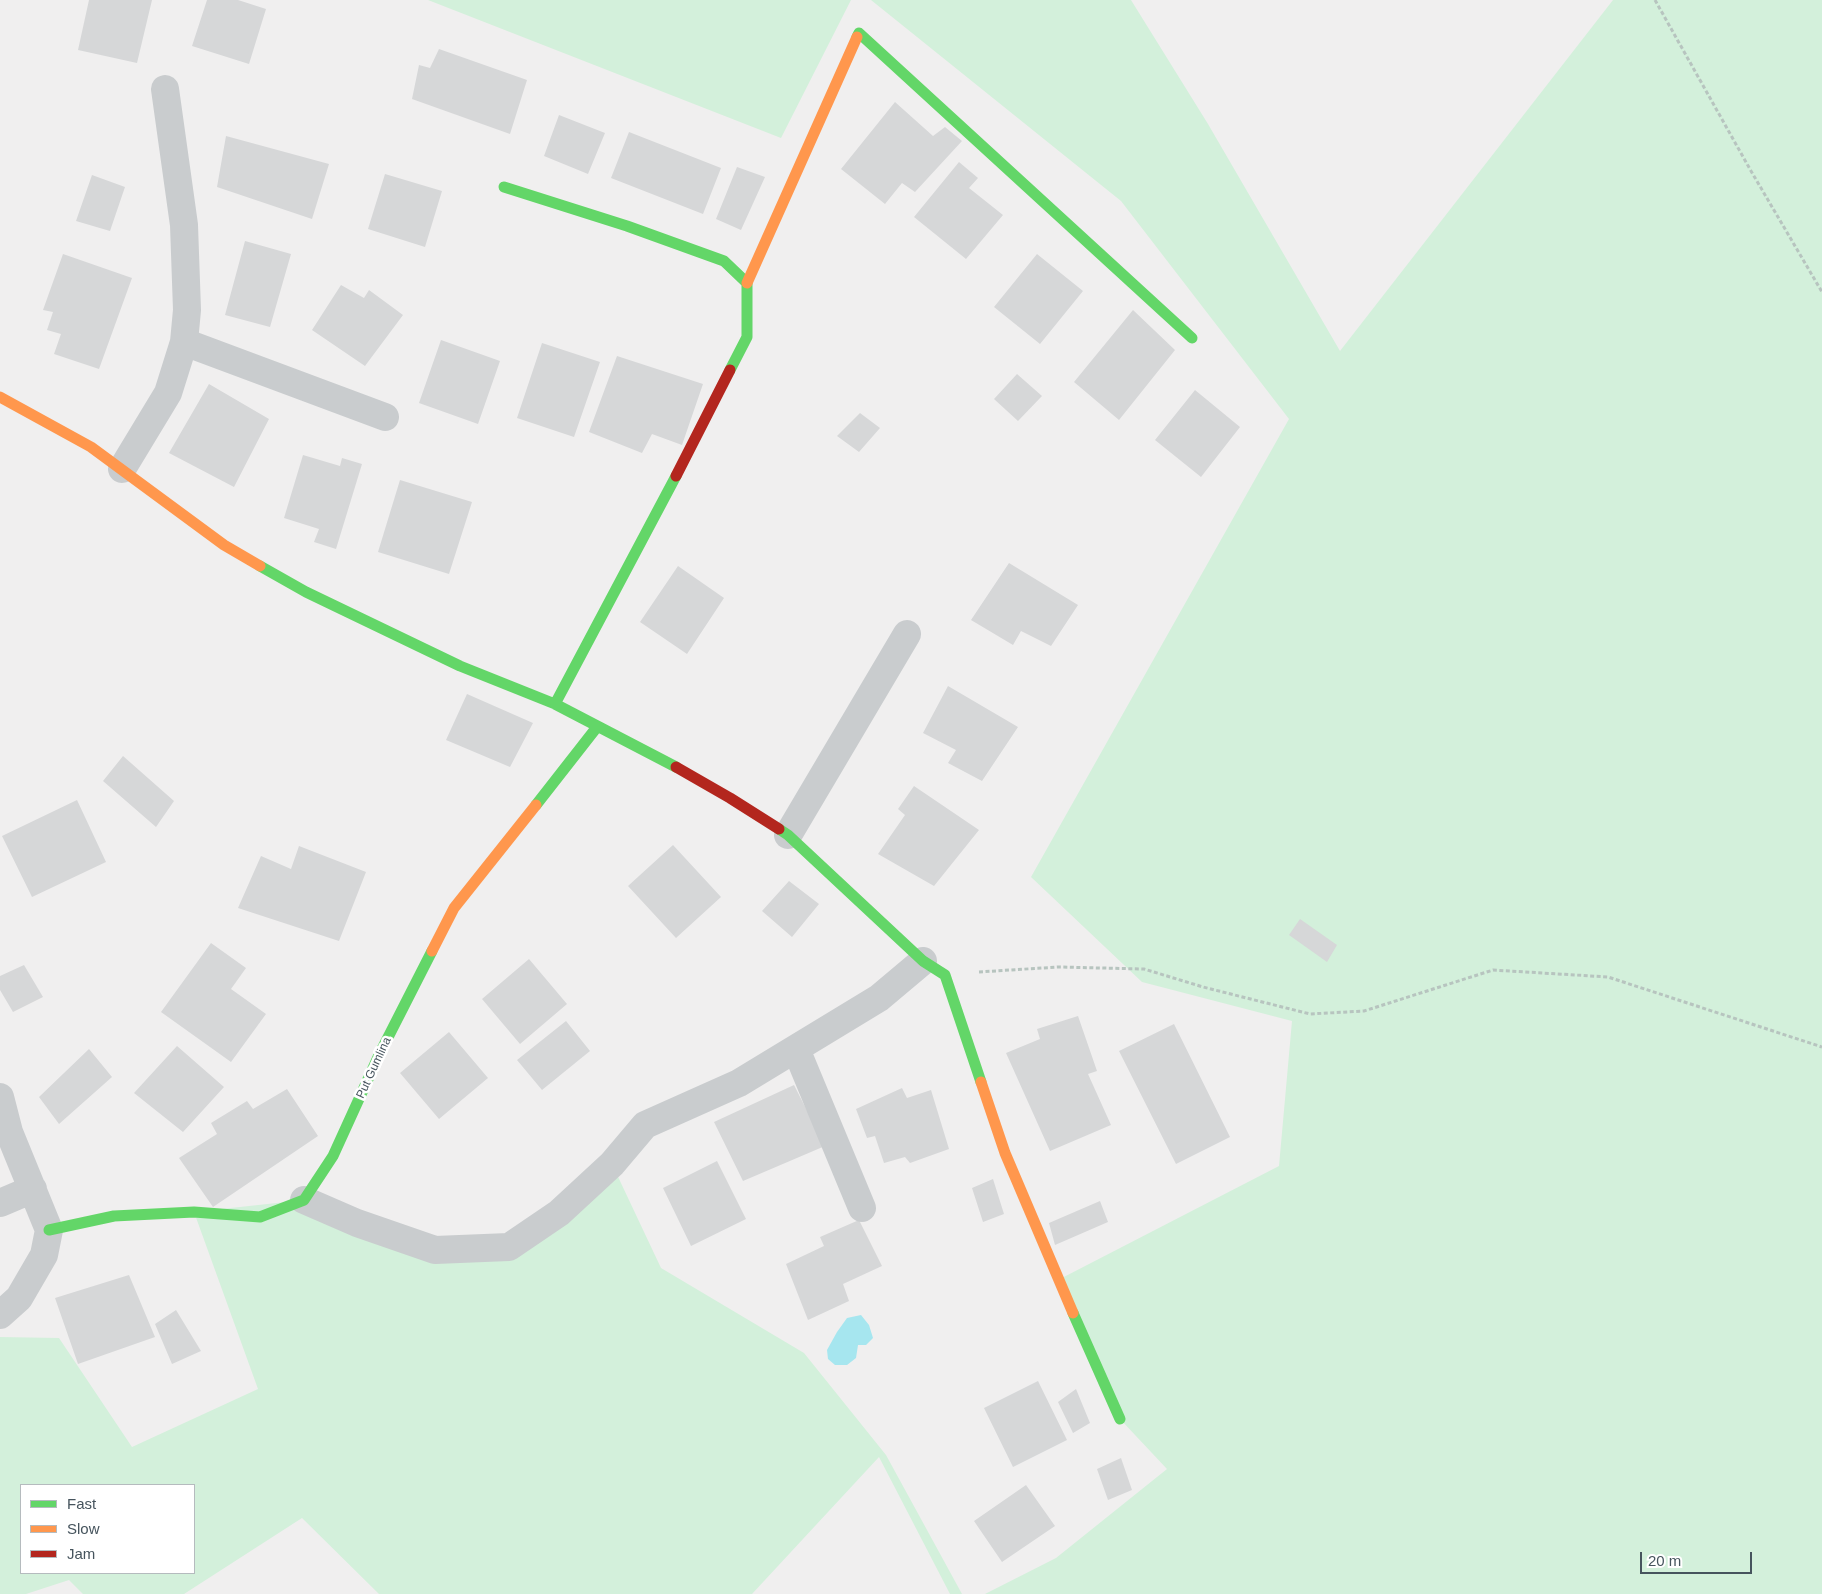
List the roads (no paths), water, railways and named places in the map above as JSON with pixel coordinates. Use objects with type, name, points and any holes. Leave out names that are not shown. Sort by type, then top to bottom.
[{"type":"street","points":[[555,704],[661,505],[747,337],[747,283],[859,33],[1192,338]]},
{"type":"street","points":[[122,468],[168,392],[184,342],[187,310],[184,226],[165,89]]},
{"type":"street","points":[[504,186],[627,226],[724,261],[747,283]]},
{"type":"street","points":[[184,342],[385,417]]},
{"type":"street","points":[[0,397],[91,446],[224,544],[306,592],[460,666],[555,704],[667,762],[730,798],[788,835],[934,968],[1005,1152],[1058,1280],[1120,1419]]},
{"type":"street","points":[[788,835],[907,634]]},
{"type":"street","name":"Put Gumlina","points":[[304,1200],[333,1156],[379,1055],[454,908],[597,727]]},
{"type":"street","points":[[49,1230],[124,1215],[194,1212],[260,1217],[304,1200],[357,1223],[435,1250],[509,1247],[559,1213],[612,1164],[645,1126],[739,1083],[879,998],[934,968]]},
{"type":"street","points":[[796,1049],[862,1208]]},
{"type":"street","points":[[0,1097],[9,1132],[49,1230],[44,1255],[19,1298],[0,1315]]},
{"type":"street","points":[[0,1203],[32,1189]]},
{"type":"water","points":[[861,1315],[869,1325],[873,1338],[866,1345],[858,1345],[856,1358],[847,1365],[835,1365],[828,1359],[827,1350],[847,1318]]}]
